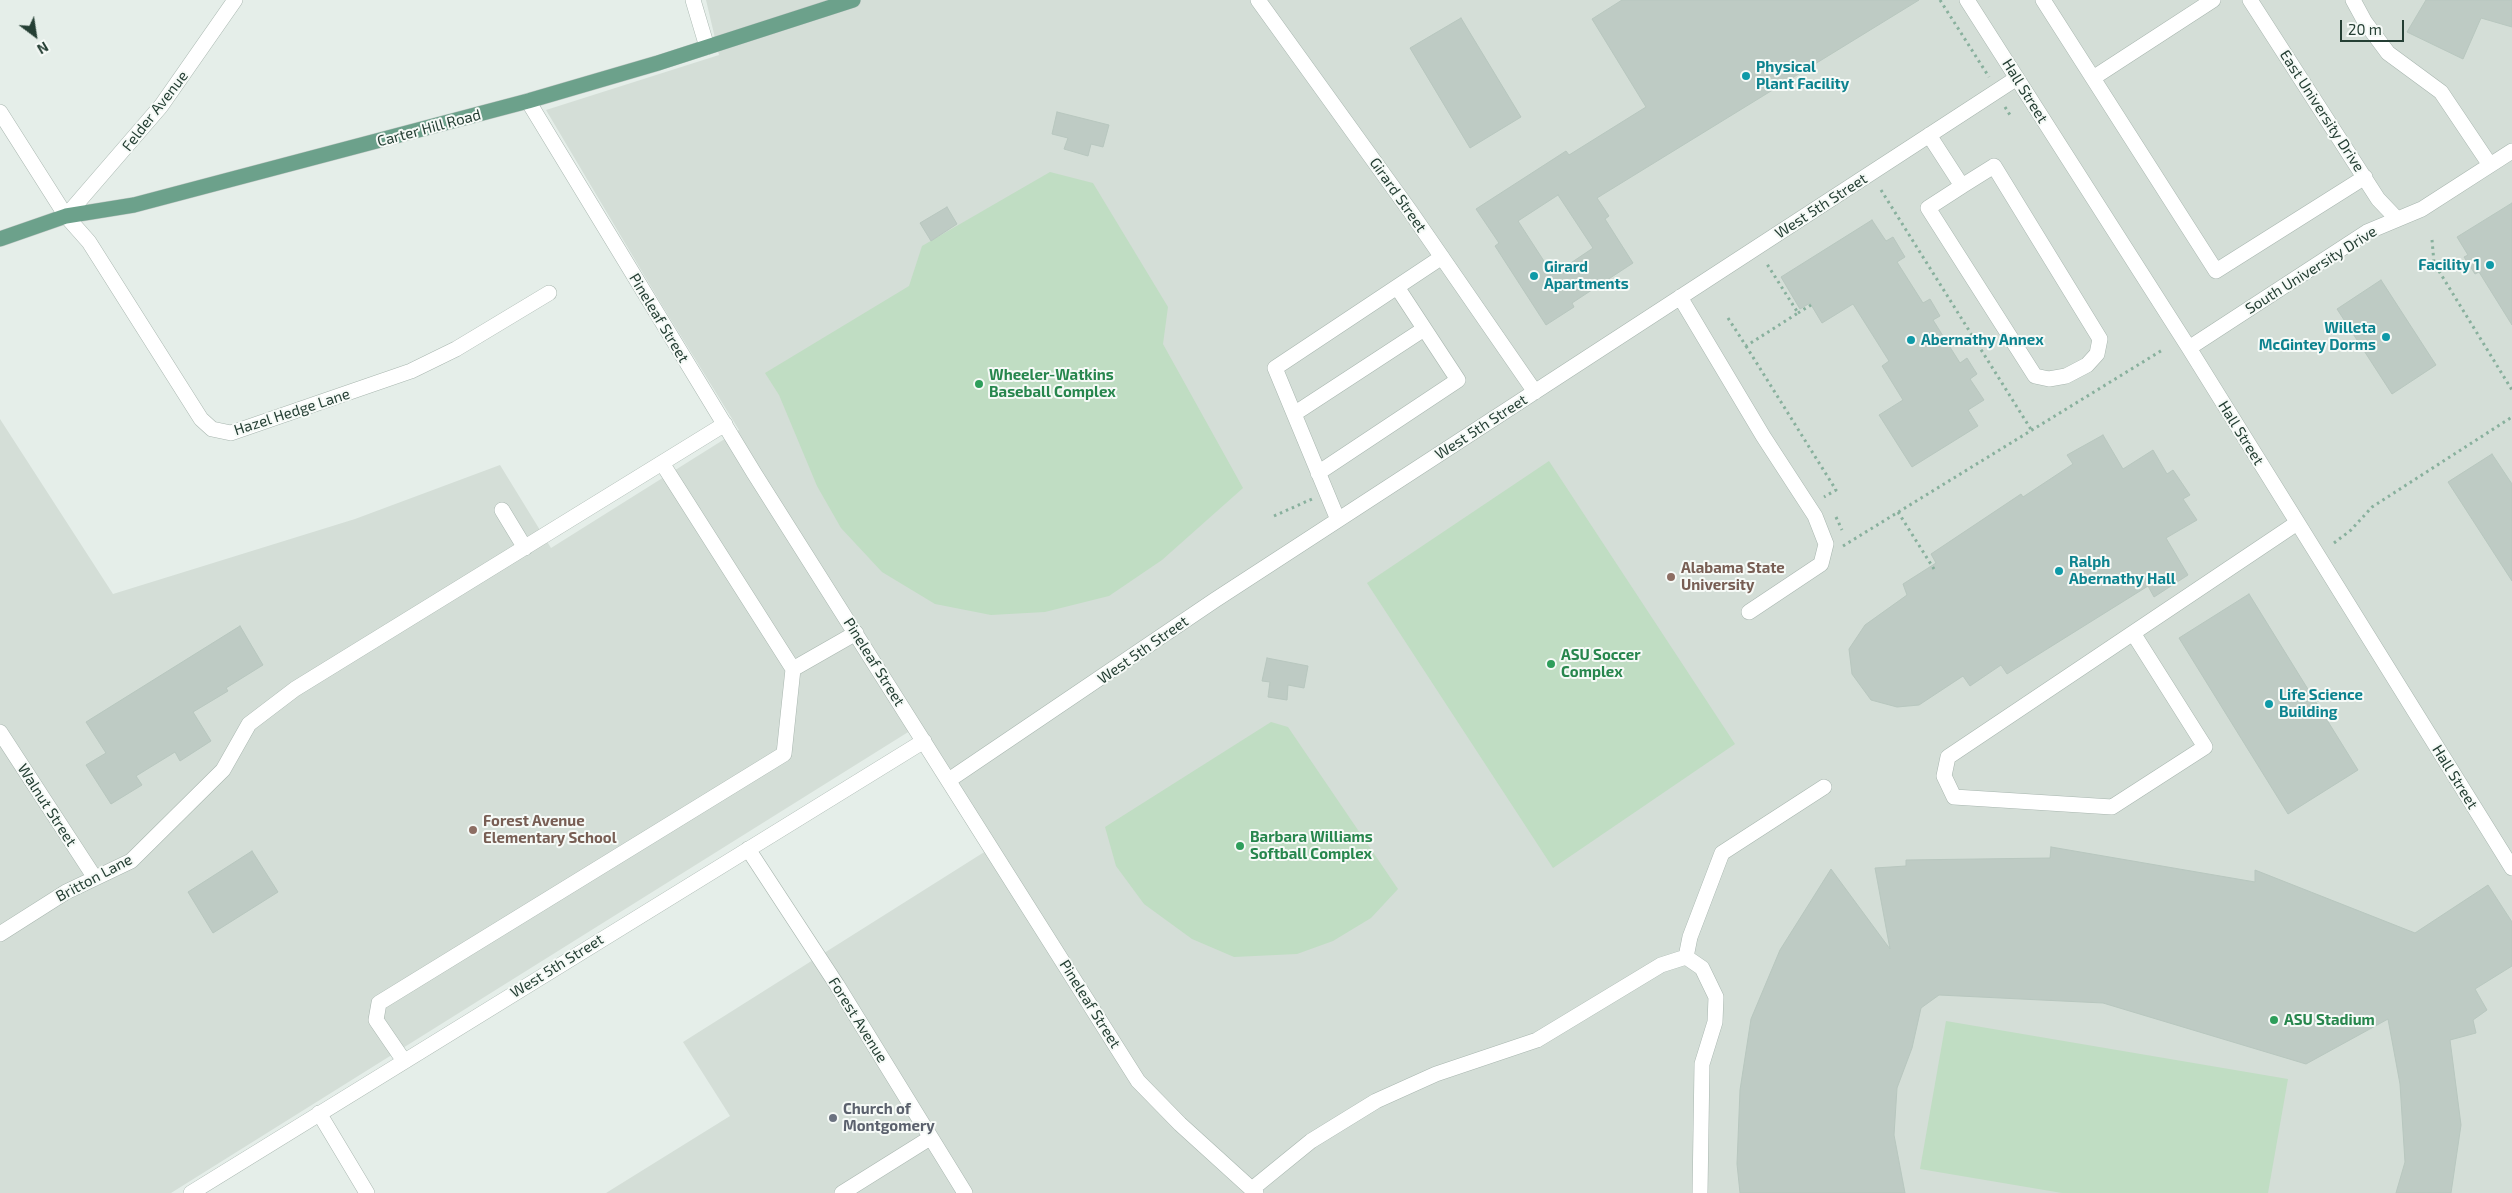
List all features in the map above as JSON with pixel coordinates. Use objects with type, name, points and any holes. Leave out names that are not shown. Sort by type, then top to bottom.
[{"type":"main road","name":"Carter Hill Road","points":[[0,239],[66,216],[134,205],[528,101],[707,47],[853,0]]},
{"type":"street","name":"Felder Avenue","points":[[66,216],[160,106],[235,0]]},
{"type":"street","points":[[693,0],[707,47]]},
{"type":"street","name":"Girard Street","points":[[1258,0],[1535,392]]},
{"type":"street","name":"Hall Street","points":[[1967,0],[2189,348],[2512,868]]},
{"type":"street","points":[[2043,0],[2216,271],[2365,177]]},
{"type":"street","points":[[2093,78],[2213,0]]},
{"type":"street","name":"East University Drive","points":[[2250,0],[2378,199],[2397,219]]},
{"type":"street","points":[[2353,0],[2365,22],[2388,53],[2441,92],[2490,166]]},
{"type":"street","name":"West 5th Street","points":[[949,780],[1215,600],[2017,78]]},
{"type":"street","name":"Pineleaf Street","points":[[528,101],[725,424],[1138,1081],[1180,1124],[1254,1191]]},
{"type":"street","name":"Hazel Hedge Lane","points":[[0,112],[66,216],[89,242],[201,419],[212,429],[224,433],[231,433],[412,371],[456,349],[549,293]]},
{"type":"street","points":[[1929,135],[1962,186]]},
{"type":"street","name":"South University Drive","points":[[2189,348],[2367,232],[2422,209],[2512,151]]},
{"type":"street","points":[[1994,166],[2100,339],[2097,354],[2087,365],[2066,376],[2049,380],[2035,376],[1928,208],[1962,186],[1994,166]]},
{"type":"street","points":[[1338,520],[1275,368],[1442,258]]},
{"type":"street","points":[[1318,473],[1458,380],[1397,287]]},
{"type":"street","points":[[1680,297],[1763,436],[1815,516],[1826,544],[1821,564],[1749,612]]},
{"type":"street","points":[[1294,414],[1424,329]]},
{"type":"street","name":"Britton Lane","points":[[0,934],[66,892],[131,861],[223,770],[249,724],[295,689],[725,424]]},
{"type":"street","points":[[404,1061],[376,1020],[379,1002],[784,754],[793,669],[662,463]]},
{"type":"street","points":[[502,510],[525,548]]},
{"type":"street","points":[[2133,633],[2205,747],[2112,808],[1954,797],[1944,776],[1948,756],[2296,523]]},
{"type":"street","points":[[793,669],[856,633]]},
{"type":"street","name":"Walnut Street","points":[[0,732],[95,878]]},
{"type":"street","name":"West 5th Street","points":[[191,1193],[924,740]]},
{"type":"street","points":[[1686,957],[1690,937],[1722,853],[1824,787]]},
{"type":"street","name":"Forest Avenue","points":[[748,849],[832,977],[965,1193]]},
{"type":"street","points":[[1254,1191],[1311,1141],[1376,1101],[1436,1074],[1537,1040],[1661,965],[1686,957]]},
{"type":"street","points":[[1686,957],[1702,968],[1716,997],[1715,1022],[1702,1064],[1700,1193]]},
{"type":"street","points":[[319,1113],[367,1193]]},
{"type":"street","points":[[842,1193],[930,1138]]},
{"type":"path","points":[[1940,0],[2010,115]]},
{"type":"path","points":[[1881,190],[2032,431]]},
{"type":"path","points":[[2432,240],[2434,263],[2512,390]]},
{"type":"path","points":[[1767,264],[1798,313]]},
{"type":"path","points":[[1728,318],[1746,346],[1811,305]]},
{"type":"path","points":[[1843,546],[2164,349]]},
{"type":"path","points":[[2334,543],[2351,530],[2372,507],[2512,417]]},
{"type":"path","points":[[1274,516],[1313,498],[1309,489]]},
{"type":"path","points":[[1898,512],[1934,570]]},
{"type":"shaded area","name":"Alabama State University","points":[[706,0],[2512,0],[2512,1193],[606,1193],[730,1116],[683,1042],[997,844],[921,724],[171,1193],[0,1193],[0,419],[113,594],[355,519],[500,465],[551,548],[739,430],[663,307],[546,110],[719,55]]},
{"type":"green space","name":"Wheeler-Watkins Baseball Complex","points":[[1050,172],[1093,183],[1168,307],[1163,344],[1243,488],[1162,560],[1109,596],[1045,612],[991,615],[935,604],[882,572],[841,528],[817,486],[779,395],[765,373],[909,286],[922,246]]},
{"type":"green space","name":"ASU Soccer Complex","points":[[1549,461],[1735,744],[1553,868],[1367,583]]},
{"type":"green space","name":"Barbara Williams Softball Complex","points":[[1271,722],[1288,727],[1398,889],[1371,918],[1333,941],[1297,954],[1234,957],[1192,939],[1144,904],[1116,866],[1105,827]]},
{"type":"green space","points":[[1946,1021],[2288,1079],[2268,1193],[2062,1193],[1920,1169]]},
{"type":"building","points":[[1622,0],[1919,0],[1597,198],[1609,216],[1605,219],[1633,263],[1572,303],[1574,307],[1546,325],[1495,246],[1499,243],[1476,209],[1566,151],[1569,155],[1646,107],[1592,19]],"holes":[[[1558,195],[1593,248],[1553,275],[1518,221]]]},
{"type":"building","points":[[2426,0],[2512,0],[2512,27],[2481,18],[2463,59],[2407,32]]},
{"type":"building","points":[[1461,18],[1521,117],[1470,148],[1410,48]]},
{"type":"building","points":[[1057,112],[1109,125],[1103,147],[1091,144],[1088,156],[1064,149],[1068,138],[1052,134]]},
{"type":"building","name":"Facility 1","points":[[2512,203],[2512,325],[2479,272],[2475,274],[2464,257],[2468,255],[2457,237]]},
{"type":"building","points":[[947,207],[957,224],[931,241],[920,223]]},
{"type":"building","name":"Abernathy Annex","points":[[1872,220],[1886,241],[1893,237],[1905,257],[1897,262],[1923,303],[1930,299],[1940,316],[1933,320],[1960,363],[1967,358],[1977,374],[1970,379],[1984,400],[1968,410],[1978,426],[1912,467],[1879,415],[1903,400],[1882,366],[1889,361],[1853,304],[1822,323],[1810,303],[1800,309],[1781,277]]},
{"type":"building","name":"Willeta McGintey Dorms","points":[[2381,280],[2436,365],[2392,394],[2337,309]]},
{"type":"building","name":"Ralph Abernathy Hall","points":[[2103,435],[2123,469],[2153,450],[2167,474],[2173,470],[2190,495],[2183,499],[2197,520],[2166,538],[2188,575],[2154,597],[2148,586],[2007,674],[2001,665],[1970,686],[1963,676],[1919,705],[1897,707],[1871,700],[1852,674],[1849,649],[1865,625],[1907,595],[1903,584],[1936,563],[1931,554],[2021,494],[2023,497],[2073,464],[2067,455]]},
{"type":"building","points":[[2492,454],[2512,484],[2512,581],[2448,482]]},
{"type":"building","name":"Life Science Building","points":[[2249,594],[2358,770],[2288,814],[2179,638]]},
{"type":"building","points":[[240,626],[263,665],[226,688],[228,691],[193,712],[211,741],[180,761],[175,752],[136,776],[142,785],[111,804],[86,765],[106,753],[86,722]]},
{"type":"building","points":[[1267,658],[1308,666],[1304,688],[1288,685],[1287,700],[1268,697],[1270,682],[1262,681]]},
{"type":"building","name":"ASU Stadium","points":[[2051,847],[2255,882],[2255,870],[2415,933],[2488,885],[2512,922],[2512,966],[2475,989],[2487,1010],[2473,1020],[2476,1033],[2450,1040],[2461,1125],[2451,1193],[2396,1193],[2405,1162],[2400,1084],[2388,1019],[2306,1064],[2103,1003],[1939,995],[1921,1008],[1912,1048],[1897,1088],[1894,1135],[1905,1193],[1740,1193],[1737,1164],[1740,1090],[1751,1019],[1780,950],[1831,869],[1890,949],[1875,868],[1906,866],[1906,860],[2050,858]]},
{"type":"building","points":[[252,851],[278,892],[213,933],[188,892]]},
{"type":"place","name":"Physical Plant Facility","points":[[1746,76]]},
{"type":"place","name":"Facility 1","points":[[2490,265]]},
{"type":"place","name":"Girard Apartments","points":[[1534,276]]},
{"type":"place","name":"Willeta McGintey Dorms","points":[[2386,337]]},
{"type":"place","name":"Abernathy Annex","points":[[1911,340]]},
{"type":"place","name":"Wheeler-Watkins Baseball Complex","points":[[979,384]]},
{"type":"place","name":"Ralph Abernathy Hall","points":[[2059,571]]},
{"type":"place","name":"Alabama State University","points":[[1671,577]]},
{"type":"place","name":"ASU Soccer Complex","points":[[1551,664]]},
{"type":"place","name":"Life Science Building","points":[[2269,704]]},
{"type":"place","name":"Forest Avenue Elementary School","points":[[473,830]]},
{"type":"place","name":"Barbara Williams Softball Complex","points":[[1240,846]]},
{"type":"place","name":"ASU Stadium","points":[[2274,1020]]},
{"type":"place","name":"Church of Montgomery","points":[[833,1118]]}]
